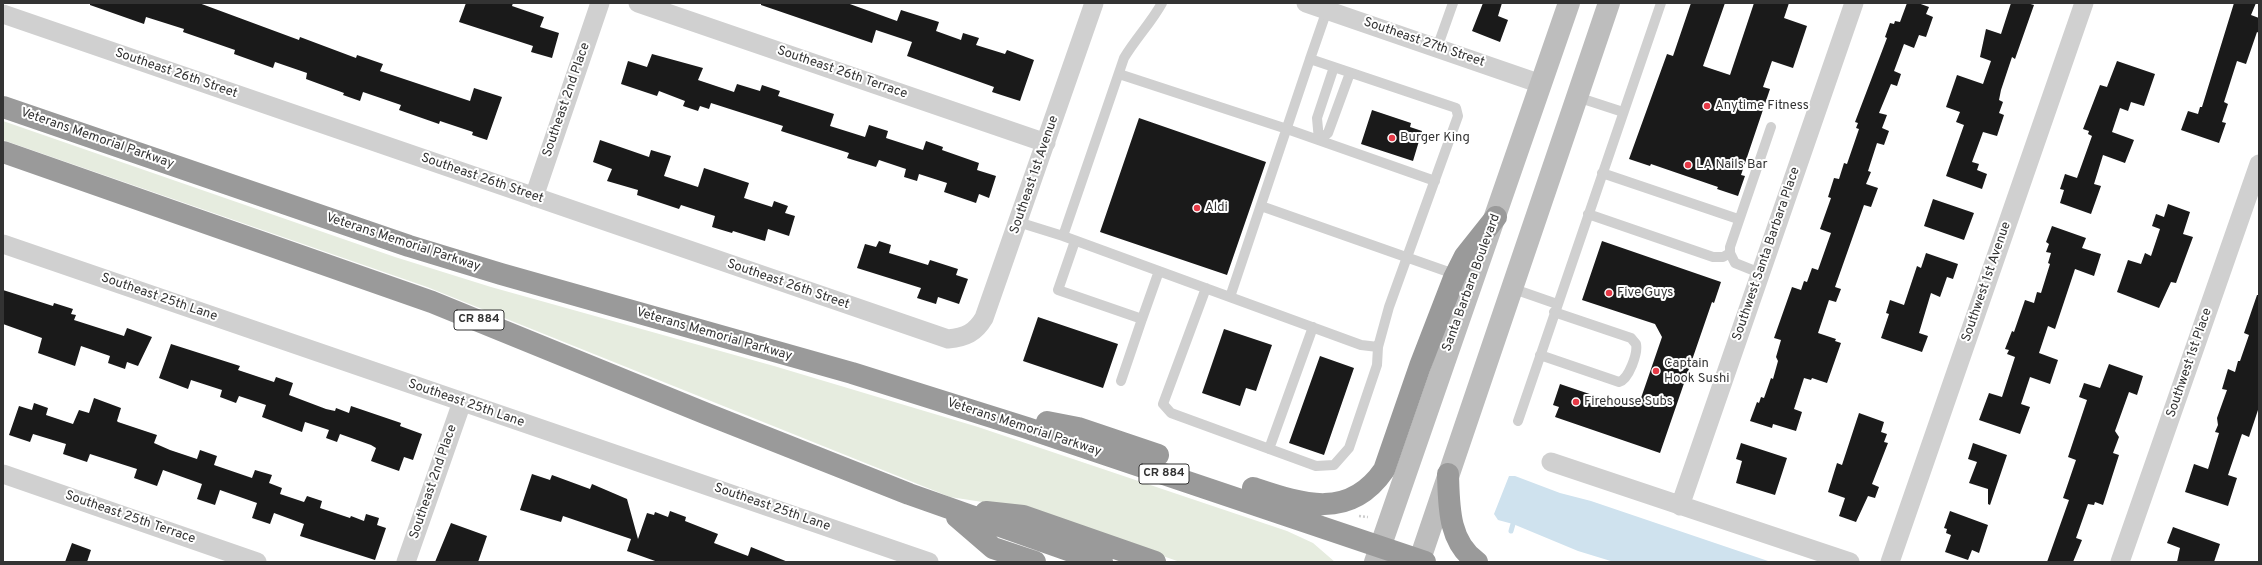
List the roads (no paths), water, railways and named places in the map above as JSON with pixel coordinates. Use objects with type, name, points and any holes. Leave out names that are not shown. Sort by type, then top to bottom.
[{"type":"highway","name":"Veterans Memorial Parkway","points":[[3,107],[416,248],[501,274],[852,373],[1042,433],[1378,554],[1420,561]]},
{"type":"highway","name":"CR 884","points":[[3,152],[432,302],[714,417],[947,508],[1102,562]]},
{"type":"highway","points":[[948,403],[1078,428],[1300,503],[1314,505],[1339,503],[1365,491],[1384,470],[1420,366],[1464,279],[1465,256],[1496,217]]},
{"type":"highway","points":[[1448,474],[1450,520],[1461,544],[1477,562]]},
{"type":"highway","points":[[947,508],[994,548],[1035,562]]},
{"type":"highway","points":[[947,508],[1023,516],[1155,562]]},
{"type":"main road","name":"Santa Barbara Boulevard","points":[[1496,217],[1569,3]]},
{"type":"main road","points":[[1420,561],[1576,96],[1609,3]]},
{"type":"main road","name":"Santa Barbara Boulevard","points":[[1378,554],[1464,279]]},
{"type":"street","name":"Southeast 2nd Place","points":[[534,197],[600,3]]},
{"type":"street","name":"Southeast 26th Terrace","points":[[638,3],[1046,144]]},
{"type":"street","name":"Southeast 1st Avenue","points":[[962,338],[972,334],[984,318],[1094,3]]},
{"type":"street","name":"Southeast 27th Street","points":[[1306,3],[1328,7],[1437,48],[1541,84]]},
{"type":"street","name":"Southwest Santa Barbara Place","points":[[1680,506],[1854,3]]},
{"type":"street","name":"Southwest 1st Avenue","points":[[1890,562],[2084,3]]},
{"type":"street","name":"Southeast 26th Street","points":[[3,14],[938,336],[948,339],[962,338]]},
{"type":"street","name":"Southwest 1st Place","points":[[2120,562],[2259,164]]},
{"type":"street","name":"Southeast 25th Lane","points":[[3,244],[929,562]]},
{"type":"street","name":"Southeast 2nd Place","points":[[406,562],[462,402]]},
{"type":"street","points":[[1551,462],[1850,562]]},
{"type":"street","name":"Southeast 25th Terrace","points":[[3,474],[257,562]]},
{"type":"lane","points":[[1063,236],[1124,58],[1134,42],[1152,21],[1162,3]]},
{"type":"lane","points":[[1437,48],[1453,3]]},
{"type":"lane","points":[[1518,421],[1555,308],[1661,3]]},
{"type":"lane","points":[[1230,297],[1328,7]]},
{"type":"lane","points":[[1206,288],[1163,404],[1171,413],[1316,466],[1334,465],[1349,448],[1377,365],[1378,347],[1458,116],[1456,108],[1310,59]]},
{"type":"lane","points":[[1319,140],[1317,118],[1334,67]]},
{"type":"lane","points":[[1319,140],[1328,134],[1350,73]]},
{"type":"lane","points":[[1119,74],[1287,129],[1435,181]]},
{"type":"lane","points":[[1576,96],[1623,112]]},
{"type":"lane","points":[[1760,273],[1735,263],[1730,253],[1730,247],[1738,219],[1771,127]]},
{"type":"lane","points":[[1602,172],[1738,219]]},
{"type":"lane","points":[[1261,206],[1408,257],[1464,279]]},
{"type":"lane","points":[[1588,214],[1713,257],[1724,257],[1730,253]]},
{"type":"lane","points":[[1018,222],[1063,236],[1361,345],[1378,347]]},
{"type":"lane","points":[[1075,241],[1058,290],[1142,319]]},
{"type":"lane","points":[[1121,381],[1158,271]]},
{"type":"lane","points":[[1511,288],[1555,308],[1631,338],[1636,344],[1636,350],[1627,376],[1619,382],[1540,355]]},
{"type":"lane","points":[[1269,449],[1313,327]]},
{"type":"water","points":[[1509,476],[1515,476],[1560,493],[1591,501],[1771,562],[1614,562],[1578,551],[1513,524],[1498,520],[1494,514]]},
{"type":"waterway","points":[[1511,531],[1513,524]]},
{"type":"place","name":"Anytime Fitness","points":[[1707,106]]},
{"type":"place","name":"Burger King","points":[[1392,138]]},
{"type":"place","name":"LA Nails Bar","points":[[1688,165]]},
{"type":"place","name":"Aldi","points":[[1197,208]]},
{"type":"place","name":"Five Guys","points":[[1609,293]]},
{"type":"place","name":"Captain Hook Sushi","points":[[1656,371]]},
{"type":"place","name":"Firehouse Subs","points":[[1576,402]]}]
